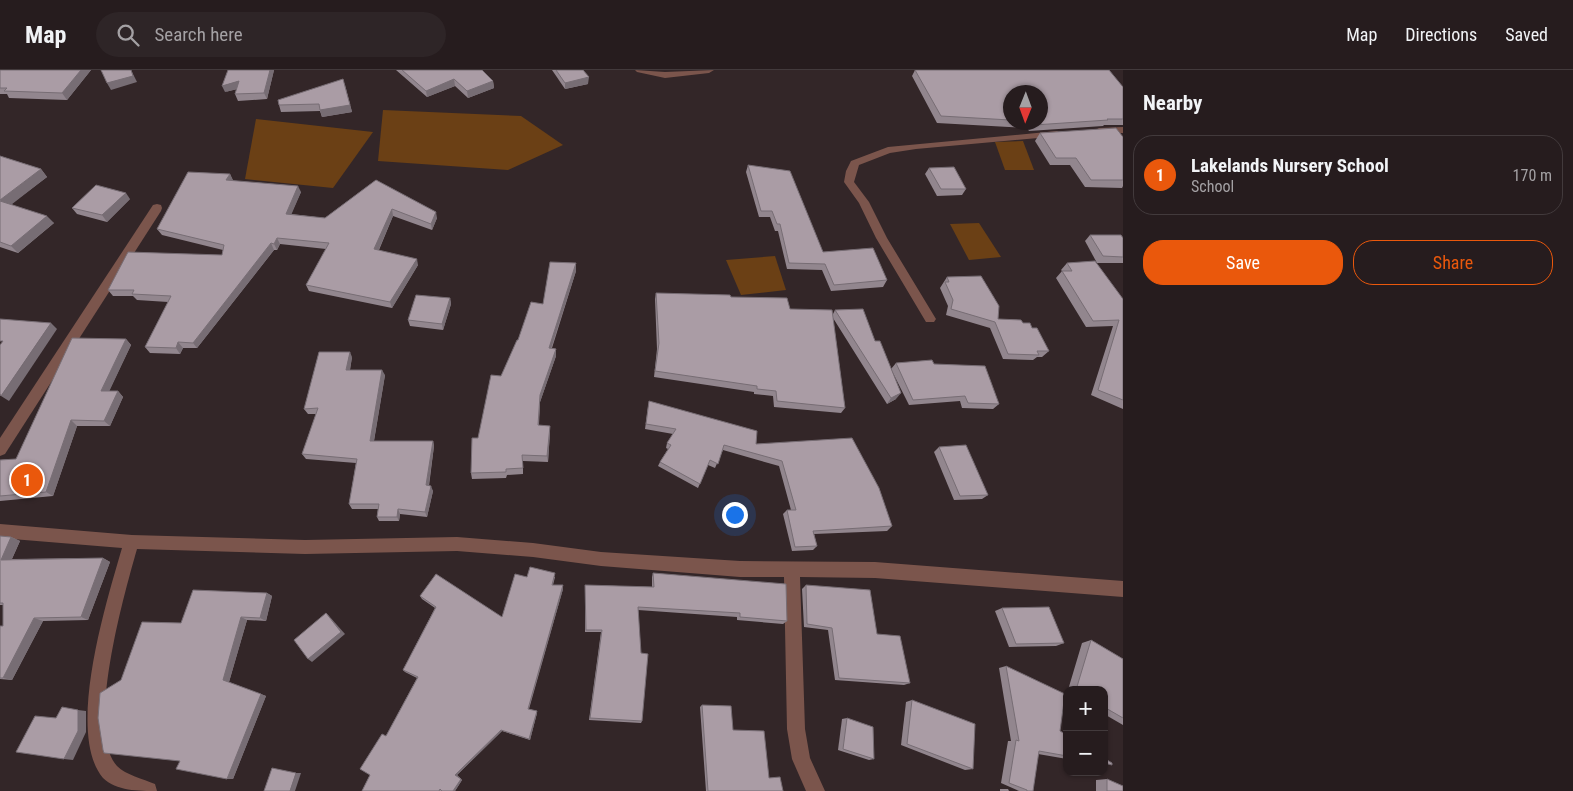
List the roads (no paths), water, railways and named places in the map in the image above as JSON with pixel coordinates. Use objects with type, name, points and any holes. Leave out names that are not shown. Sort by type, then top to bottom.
[{"type":"street","points":[[640,70],[665,75],[709,70]]},
{"type":"street","points":[[1084,132],[1123,130]]},
{"type":"street","points":[[930,319],[882,238],[864,202],[849,182],[855,163],[888,150],[1064,133]]},
{"type":"street","points":[[0,450],[157,208]]},
{"type":"street","points":[[0,531],[132,542],[305,546],[456,544],[533,550],[601,559],[740,569],[876,570],[1123,589]]},
{"type":"street","points":[[132,542],[105,642],[96,723],[98,753],[110,772],[148,791]]},
{"type":"street","points":[[792,569],[796,729],[801,759],[816,791]]},
{"type":"place","name":"Lakelands Nursery School","points":[[27,480]]}]
